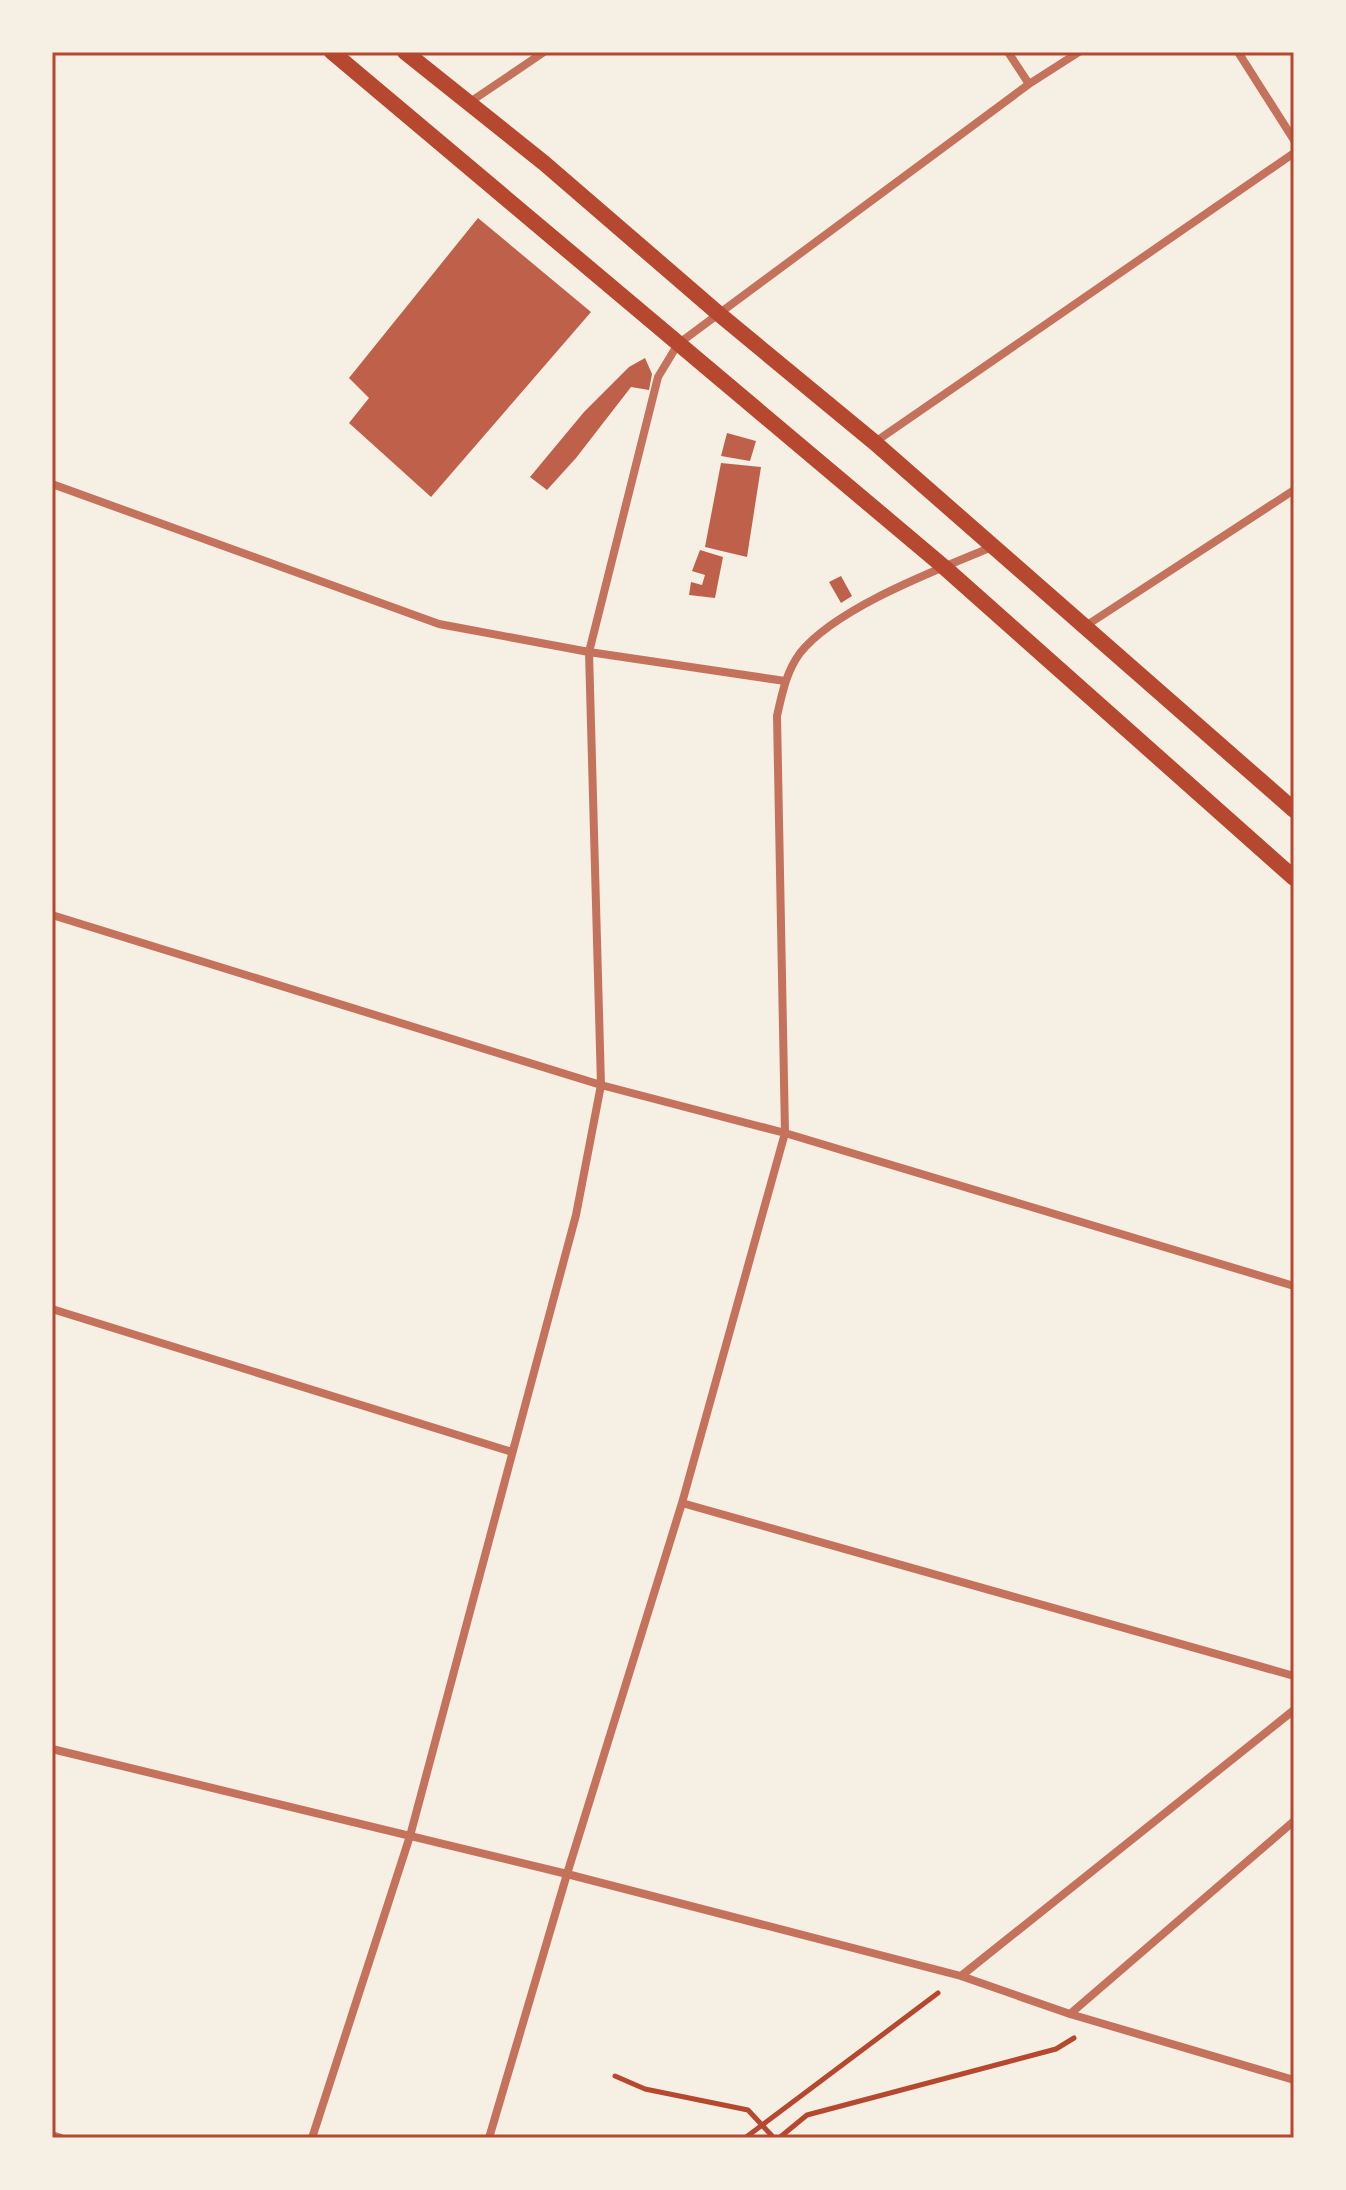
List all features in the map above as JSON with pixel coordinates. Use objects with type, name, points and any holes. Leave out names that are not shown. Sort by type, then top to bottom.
[{"type":"main road","points":[[332,52],[944,567],[1294,878]]},
{"type":"main road","points":[[405,52],[470,102],[874,442],[1294,810]]},
{"type":"street","points":[[470,102],[544,52]]},
{"type":"street","points":[[1008,52],[1029,84]]},
{"type":"street","points":[[312,2138],[410,1836],[576,1215],[601,1085],[589,652],[658,377],[678,344],[1029,84],[1079,52]]},
{"type":"street","points":[[1238,52],[1294,140]]},
{"type":"street","points":[[874,442],[1294,153]]},
{"type":"street","points":[[52,484],[439,624],[589,652],[785,681]]},
{"type":"street","points":[[1084,628],[1294,490]]},
{"type":"street","points":[[489,2138],[682,1503],[785,1133],[777,716],[785,681],[801,653],[828,629],[874,599],[992,547]]},
{"type":"street","points":[[52,915],[601,1085],[785,1133],[1294,1286]]},
{"type":"street","points":[[52,1309],[512,1452]]},
{"type":"street","points":[[682,1503],[1294,1676]]},
{"type":"street","points":[[961,1976],[1294,1710]]},
{"type":"street","points":[[52,1749],[567,1874],[961,1976],[1101,2024],[1294,2080]]},
{"type":"street","points":[[1070,2014],[1294,1821]]},
{"type":"street","points":[[52,2135],[61,2138]]},
{"type":"path","points":[[745,2138],[961,1976]]},
{"type":"path","points":[[615,2076],[645,2089],[748,2110],[776,2138],[807,2115],[1056,2049],[1101,2024]]},
{"type":"building","points":[[478,218],[591,312],[431,497],[349,423],[369,398],[349,378]]},
{"type":"building","points":[[645,358],[652,374],[649,390],[631,387],[547,490],[530,477],[584,412],[629,367]]},
{"type":"building","points":[[727,433],[756,441],[750,461],[721,456]]},
{"type":"building","points":[[721,463],[761,467],[747,557],[705,547]]},
{"type":"building","points":[[700,550],[723,557],[715,598],[689,595],[691,582],[702,585],[705,575],[692,571]]},
{"type":"building","points":[[841,576],[852,596],[841,603],[829,582]]}]
